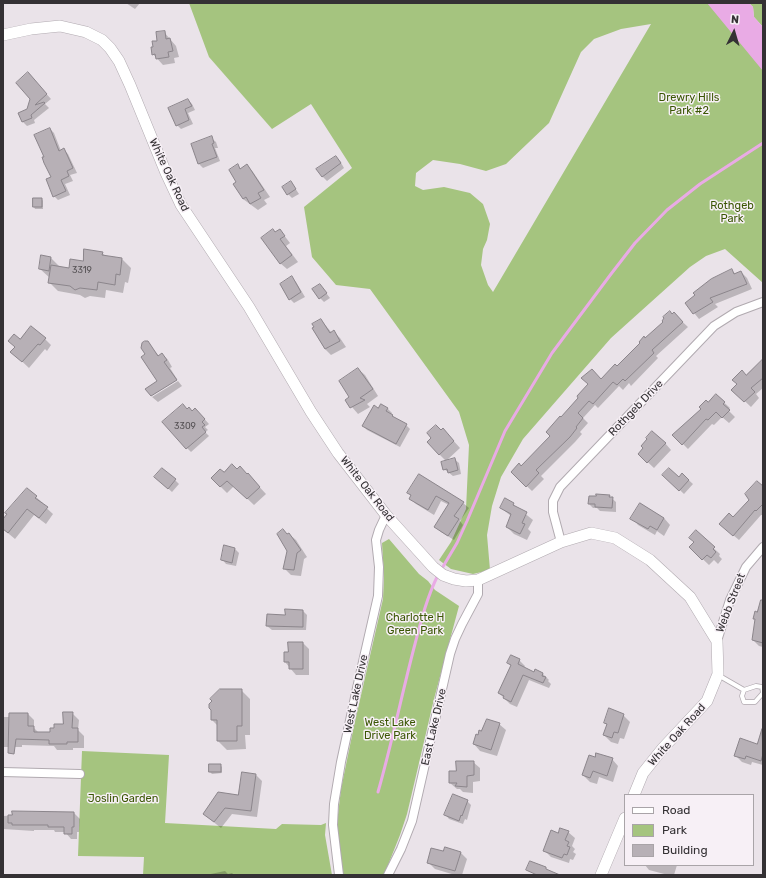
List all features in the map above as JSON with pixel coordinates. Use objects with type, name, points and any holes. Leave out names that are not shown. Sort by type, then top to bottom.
[{"type":"street","name":"White Oak Road","points":[[3,35],[31,29],[60,26],[86,32],[102,40],[110,48],[119,62],[130,85],[166,173],[181,205],[249,307],[326,435],[386,515],[433,567],[443,575],[454,579],[466,581],[478,580],[561,542],[591,533],[615,538],[650,560],[690,597],[717,642],[718,674],[707,701],[663,748],[643,773],[634,794]]},
{"type":"street","name":"Rothgeb Drive","points":[[561,542],[553,512],[553,501],[560,487],[714,326],[736,312],[763,302]]},
{"type":"street","name":"West Lake Drive","points":[[339,875],[333,825],[334,804],[356,688],[378,596],[380,567],[376,540],[386,515]]},
{"type":"street","name":"Webb Street","points":[[717,642],[730,600],[746,566],[763,547]]},
{"type":"street","name":"East Lake Drive","points":[[388,875],[401,849],[412,821],[450,654],[460,629],[478,594],[478,580]]},
{"type":"street","points":[[3,772],[80,774]]},
{"type":"street","points":[[601,875],[624,820]]},
{"type":"lane","points":[[718,674],[744,690]]},
{"type":"lane","points":[[756,686],[762,687],[763,693],[755,702],[744,702],[742,696],[744,690],[756,686]]},
{"type":"green space","points":[[189,3],[734,3],[763,55],[763,283],[725,249],[706,256],[690,267],[611,338],[523,439],[501,477],[492,506],[487,535],[490,570],[473,574],[451,569],[439,560],[451,542],[466,509],[469,445],[459,412],[370,289],[336,285],[312,257],[304,207],[352,168],[311,104],[272,129],[209,57]],"holes":[[[651,24],[493,292],[488,285],[481,265],[483,249],[487,240],[490,224],[483,204],[470,193],[444,187],[423,190],[415,186],[416,173],[433,160],[460,164],[486,171],[506,164],[549,123],[581,52],[594,39],[621,29]]]},
{"type":"green space","points":[[749,3],[763,3],[763,27],[754,17],[753,7]]},
{"type":"green space","name":"West Lake Drive Park","points":[[389,539],[435,590],[459,606],[434,699],[407,814],[384,875],[343,875],[337,837],[341,789],[383,599],[384,578],[382,543]]},
{"type":"green space","name":"Joslin Garden","points":[[82,751],[169,755],[165,823],[276,829],[282,824],[321,825],[326,823],[325,835],[332,875],[143,875],[144,857],[78,856]]},
{"type":"shaded area","points":[[707,3],[749,3],[753,7],[754,17],[763,27],[763,71]]},
{"type":"building","points":[[165,31],[166,39],[170,38],[173,51],[168,52],[169,57],[156,59],[155,54],[152,55],[152,41],[157,41],[156,32]]},
{"type":"building","points":[[28,72],[47,94],[35,105],[45,103],[31,115],[32,118],[22,122],[18,113],[27,109],[30,99],[16,83]]},
{"type":"building","points":[[188,99],[192,106],[185,109],[189,120],[176,126],[168,108]]},
{"type":"building","points":[[50,128],[59,151],[64,148],[73,168],[67,171],[69,176],[61,180],[66,191],[53,197],[46,179],[51,177],[44,163],[42,157],[44,157],[34,135]]},
{"type":"building","points":[[212,136],[214,143],[212,144],[217,157],[198,164],[191,144]]},
{"type":"building","points":[[336,156],[341,163],[322,177],[316,169]]},
{"type":"building","points":[[238,164],[240,169],[247,164],[264,190],[258,193],[261,198],[250,204],[246,197],[243,199],[233,184],[236,182],[229,170]]},
{"type":"building","points":[[291,181],[296,189],[287,195],[282,187]]},
{"type":"building","points":[[33,198],[42,198],[42,207],[33,207]]},
{"type":"building","points":[[273,229],[275,232],[280,229],[285,236],[280,239],[292,255],[280,264],[261,238]]},
{"type":"building","points":[[84,249],[103,252],[102,255],[122,258],[120,275],[116,274],[115,285],[98,282],[97,290],[80,288],[75,290],[70,286],[48,283],[51,265],[69,268],[70,259],[83,261]]},
{"type":"building","points":[[41,255],[51,257],[49,271],[39,269]]},
{"type":"building","points":[[732,269],[734,274],[741,271],[747,284],[710,298],[713,302],[693,314],[685,303],[695,295],[693,293],[711,279]]},
{"type":"building","points":[[292,276],[301,292],[289,300],[280,284]]},
{"type":"building","points":[[320,284],[327,293],[319,299],[312,289]]},
{"type":"building","points":[[670,311],[672,314],[674,312],[683,322],[652,350],[654,353],[625,381],[623,379],[617,385],[613,382],[593,404],[589,401],[578,413],[583,418],[576,427],[577,428],[570,437],[536,470],[539,473],[526,487],[511,472],[519,463],[521,466],[550,436],[546,432],[578,398],[577,396],[588,384],[581,378],[592,369],[601,379],[615,364],[617,366],[640,343],[639,342],[644,336],[645,338],[663,322],[663,317]]},
{"type":"building","points":[[321,319],[330,333],[334,330],[340,341],[325,349],[312,328],[314,327],[312,324]]},
{"type":"building","points":[[31,326],[46,338],[40,345],[38,344],[22,362],[10,352],[15,347],[8,341],[14,334],[20,339]]},
{"type":"building","points":[[148,341],[158,356],[162,353],[167,360],[164,362],[177,380],[151,396],[145,389],[157,381],[141,357],[145,354],[141,348],[142,343]]},
{"type":"building","points":[[763,359],[763,378],[751,388],[755,392],[744,402],[731,390],[737,384],[732,380],[742,370],[746,375]]},
{"type":"building","points":[[358,368],[373,389],[360,398],[365,400],[350,408],[345,400],[349,397],[339,381]]},
{"type":"building","points":[[716,394],[725,402],[723,404],[730,410],[722,418],[716,412],[708,420],[706,419],[682,445],[672,435],[701,409],[699,407],[706,400],[708,402]]},
{"type":"building","points":[[183,404],[187,409],[189,407],[192,411],[195,408],[205,419],[202,422],[205,425],[202,427],[206,432],[186,449],[162,422]]},
{"type":"building","points":[[381,404],[388,408],[386,411],[393,415],[392,416],[407,424],[396,444],[362,426],[374,405],[378,408]]},
{"type":"building","points":[[436,425],[441,430],[443,428],[454,441],[439,455],[427,442],[431,438],[427,433]]},
{"type":"building","points":[[652,431],[666,443],[647,463],[638,454],[643,448],[641,446]]},
{"type":"building","points":[[455,458],[458,470],[448,473],[447,469],[443,470],[441,462]]},
{"type":"building","points":[[232,464],[237,469],[240,466],[260,487],[247,499],[227,481],[220,487],[211,478],[220,469],[224,472]]},
{"type":"building","points":[[162,468],[176,479],[168,489],[154,477]]},
{"type":"building","points":[[669,468],[679,477],[682,473],[689,480],[679,491],[662,475]]},
{"type":"building","points":[[419,474],[464,502],[454,516],[459,519],[448,536],[434,527],[449,503],[436,496],[428,510],[409,499],[411,495],[407,493]]},
{"type":"building","points":[[757,481],[763,486],[763,504],[756,511],[755,510],[733,536],[719,524],[729,513],[733,517],[749,500],[745,494]]},
{"type":"building","points":[[27,488],[37,496],[35,498],[48,507],[39,518],[27,509],[8,533],[3,529],[3,519],[7,514],[5,513]]},
{"type":"building","points":[[596,494],[610,495],[609,497],[613,497],[612,508],[595,507],[595,504],[588,504],[589,496],[596,496]]},
{"type":"building","points":[[505,498],[514,503],[513,505],[527,512],[522,523],[525,524],[520,534],[506,527],[511,514],[500,508]]},
{"type":"building","points":[[640,503],[664,518],[657,530],[650,526],[648,529],[630,519]]},
{"type":"building","points":[[283,529],[287,534],[289,533],[301,550],[297,553],[294,570],[283,569],[287,551],[277,534]]},
{"type":"building","points":[[696,530],[715,547],[713,549],[716,552],[711,558],[707,555],[702,560],[689,547],[694,542],[689,538]]},
{"type":"building","points":[[224,545],[235,548],[232,563],[221,560]]},
{"type":"building","points":[[761,600],[763,600],[763,643],[752,640],[755,619],[753,619],[755,611],[757,612]]},
{"type":"building","points":[[285,609],[303,610],[303,627],[266,626],[267,614],[285,615]]},
{"type":"building","points":[[288,642],[303,642],[303,669],[289,669],[289,662],[284,662],[284,652],[288,652]]},
{"type":"building","points":[[511,655],[520,659],[518,664],[534,672],[535,669],[543,673],[542,676],[546,677],[543,683],[523,675],[511,702],[503,698],[504,696],[498,693],[511,665],[507,663]]},
{"type":"building","points":[[220,689],[242,689],[242,726],[237,726],[237,741],[217,741],[217,720],[211,720],[211,710],[209,708],[209,704],[212,701],[210,699]]},
{"type":"building","points":[[609,708],[624,714],[618,733],[614,732],[612,738],[603,735],[607,724],[604,723]]},
{"type":"building","points":[[63,712],[73,712],[72,728],[78,728],[78,742],[67,742],[67,744],[49,744],[49,740],[16,739],[14,754],[8,753],[9,713],[28,713],[28,726],[34,726],[34,732],[50,732],[50,728],[54,728],[54,724],[63,724]]},
{"type":"building","points":[[487,719],[500,723],[491,750],[473,744],[476,734],[478,735],[479,730],[481,731]]},
{"type":"building","points":[[762,729],[763,754],[761,761],[746,756],[745,759],[734,756],[740,738],[757,744]]},
{"type":"building","points":[[596,753],[613,758],[607,776],[593,771],[590,778],[582,775],[589,755],[595,757]]},
{"type":"building","points":[[456,761],[474,761],[474,775],[467,776],[467,787],[455,786],[457,783],[449,783],[449,771],[456,771]]},
{"type":"building","points":[[209,764],[221,764],[221,772],[209,772]]},
{"type":"building","points":[[242,772],[256,774],[251,811],[225,808],[214,822],[203,814],[218,792],[238,795]]},
{"type":"building","points":[[453,794],[468,800],[459,821],[444,815]]},
{"type":"building","points":[[12,811],[74,812],[74,827],[72,827],[72,834],[64,834],[64,827],[48,827],[48,825],[12,825],[12,823],[8,823],[8,815],[12,815]]},
{"type":"building","points":[[560,828],[569,831],[565,840],[569,842],[567,846],[570,847],[567,855],[564,854],[562,858],[543,851],[551,830],[558,833]]},
{"type":"building","points":[[445,847],[461,852],[455,871],[427,863],[431,848],[443,851]]},
{"type":"building","points":[[530,861],[546,867],[546,869],[560,875],[537,875],[526,870]]},
{"type":"waterway","points":[[441,570],[457,543],[505,431],[552,353],[611,274],[635,243],[667,210],[700,184],[763,143]]},
{"type":"waterway","points":[[378,792],[427,600],[438,575]]},
{"type":"park label","name":"Drewry Hills Park #2","points":[[689,104]]},
{"type":"park label","name":"Rothgeb Park","points":[[732,212]]},
{"type":"park label","name":"Charlotte H Green Park","points":[[415,624]]}]
